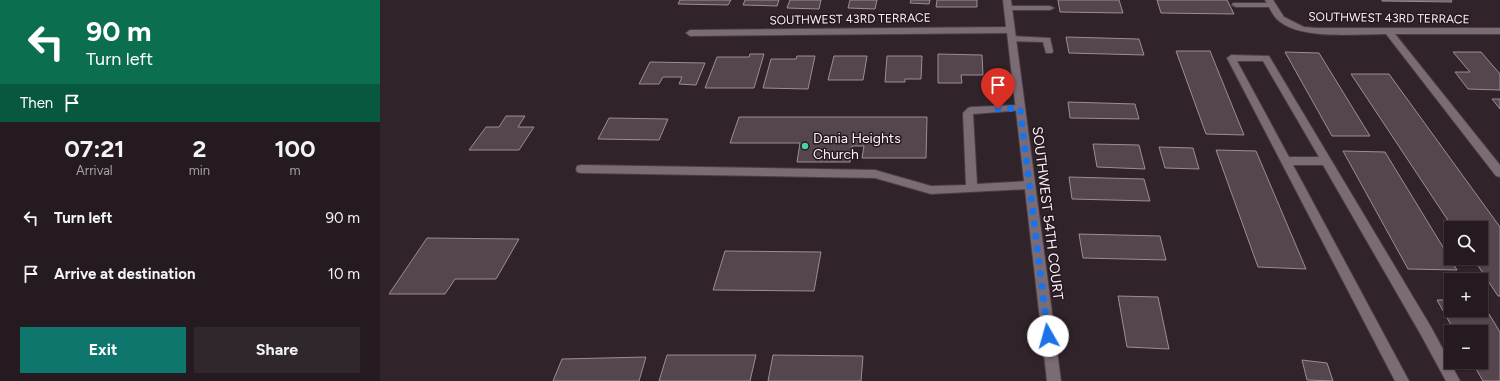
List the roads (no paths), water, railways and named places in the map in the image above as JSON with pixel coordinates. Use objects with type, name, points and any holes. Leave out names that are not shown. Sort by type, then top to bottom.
[{"type":"street","points":[[1236,5],[1271,3]]},
{"type":"street","name":"SOUTHWEST 43RD TERRACE","points":[[1271,3],[1281,19],[1302,29],[1317,31],[1500,31]]},
{"type":"street","points":[[1007,4],[1050,8]]},
{"type":"street","name":"SOUTHWEST 54TH COURT","points":[[1007,4],[1054,381]]},
{"type":"street","name":"SOUTHWEST 43RD TERRACE","points":[[690,33],[1010,30]]},
{"type":"street","points":[[1389,32],[1500,173]]},
{"type":"street","points":[[1012,40],[1046,35],[1049,51]]},
{"type":"street","points":[[1402,381],[1232,58],[1266,58],[1422,324],[1453,381]]},
{"type":"street","points":[[972,189],[968,114],[971,110],[1020,108]]},
{"type":"street","points":[[1287,161],[1326,161]]},
{"type":"street","points":[[581,169],[875,174],[931,190],[1029,185]]},
{"type":"place","name":"Dania Heights Church","points":[[805,146]]}]
